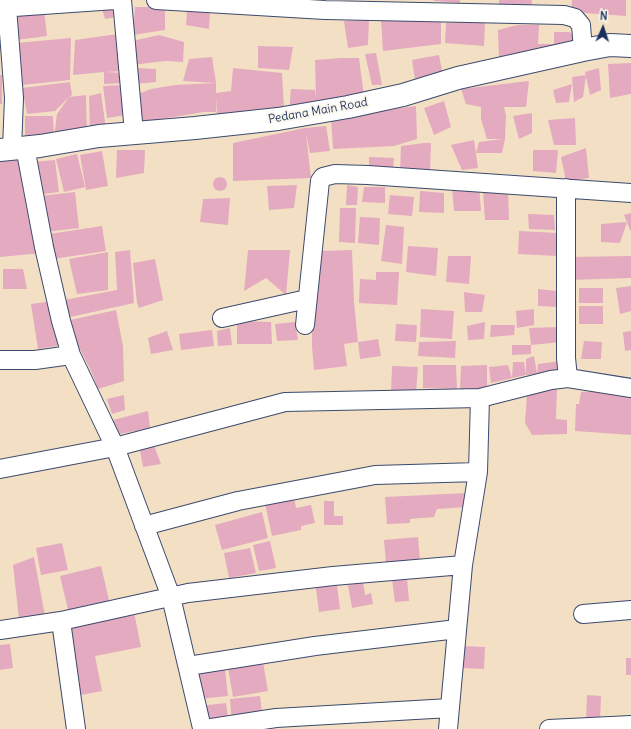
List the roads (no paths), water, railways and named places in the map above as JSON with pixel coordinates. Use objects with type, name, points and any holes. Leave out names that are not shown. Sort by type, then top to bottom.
[{"type":"main road","name":"Pedana Main Road","points":[[12,148],[99,136],[278,119],[348,107],[403,95],[458,78],[610,44],[631,46]]},
{"type":"street","points":[[115,0],[4,8],[14,98],[12,148],[44,247],[61,321],[71,355],[115,447],[171,597],[202,728],[204,729],[276,718],[450,708]]},
{"type":"street","points":[[122,0],[134,133]]},
{"type":"street","points":[[156,0],[294,4],[325,10],[558,7],[564,15],[575,18],[581,25],[583,50]]},
{"type":"street","points":[[305,325],[320,181],[323,177],[335,174],[368,175],[631,193]]},
{"type":"street","points":[[566,188],[566,358],[568,378]]},
{"type":"street","points":[[222,318],[308,299]]},
{"type":"street","points":[[0,360],[35,360],[71,355]]},
{"type":"street","points":[[0,469],[115,447],[285,402],[480,398],[551,380],[568,378],[631,388]]},
{"type":"street","points":[[448,729],[463,565],[478,472],[480,398]]},
{"type":"street","points":[[144,526],[238,501],[375,475],[478,472]]},
{"type":"street","points":[[0,630],[62,622],[188,593],[326,577],[463,565]]},
{"type":"street","points":[[583,614],[631,610]]},
{"type":"street","points":[[62,622],[76,729]]},
{"type":"street","points":[[188,666],[315,646],[457,629]]},
{"type":"street","points":[[549,729],[631,725]]}]
